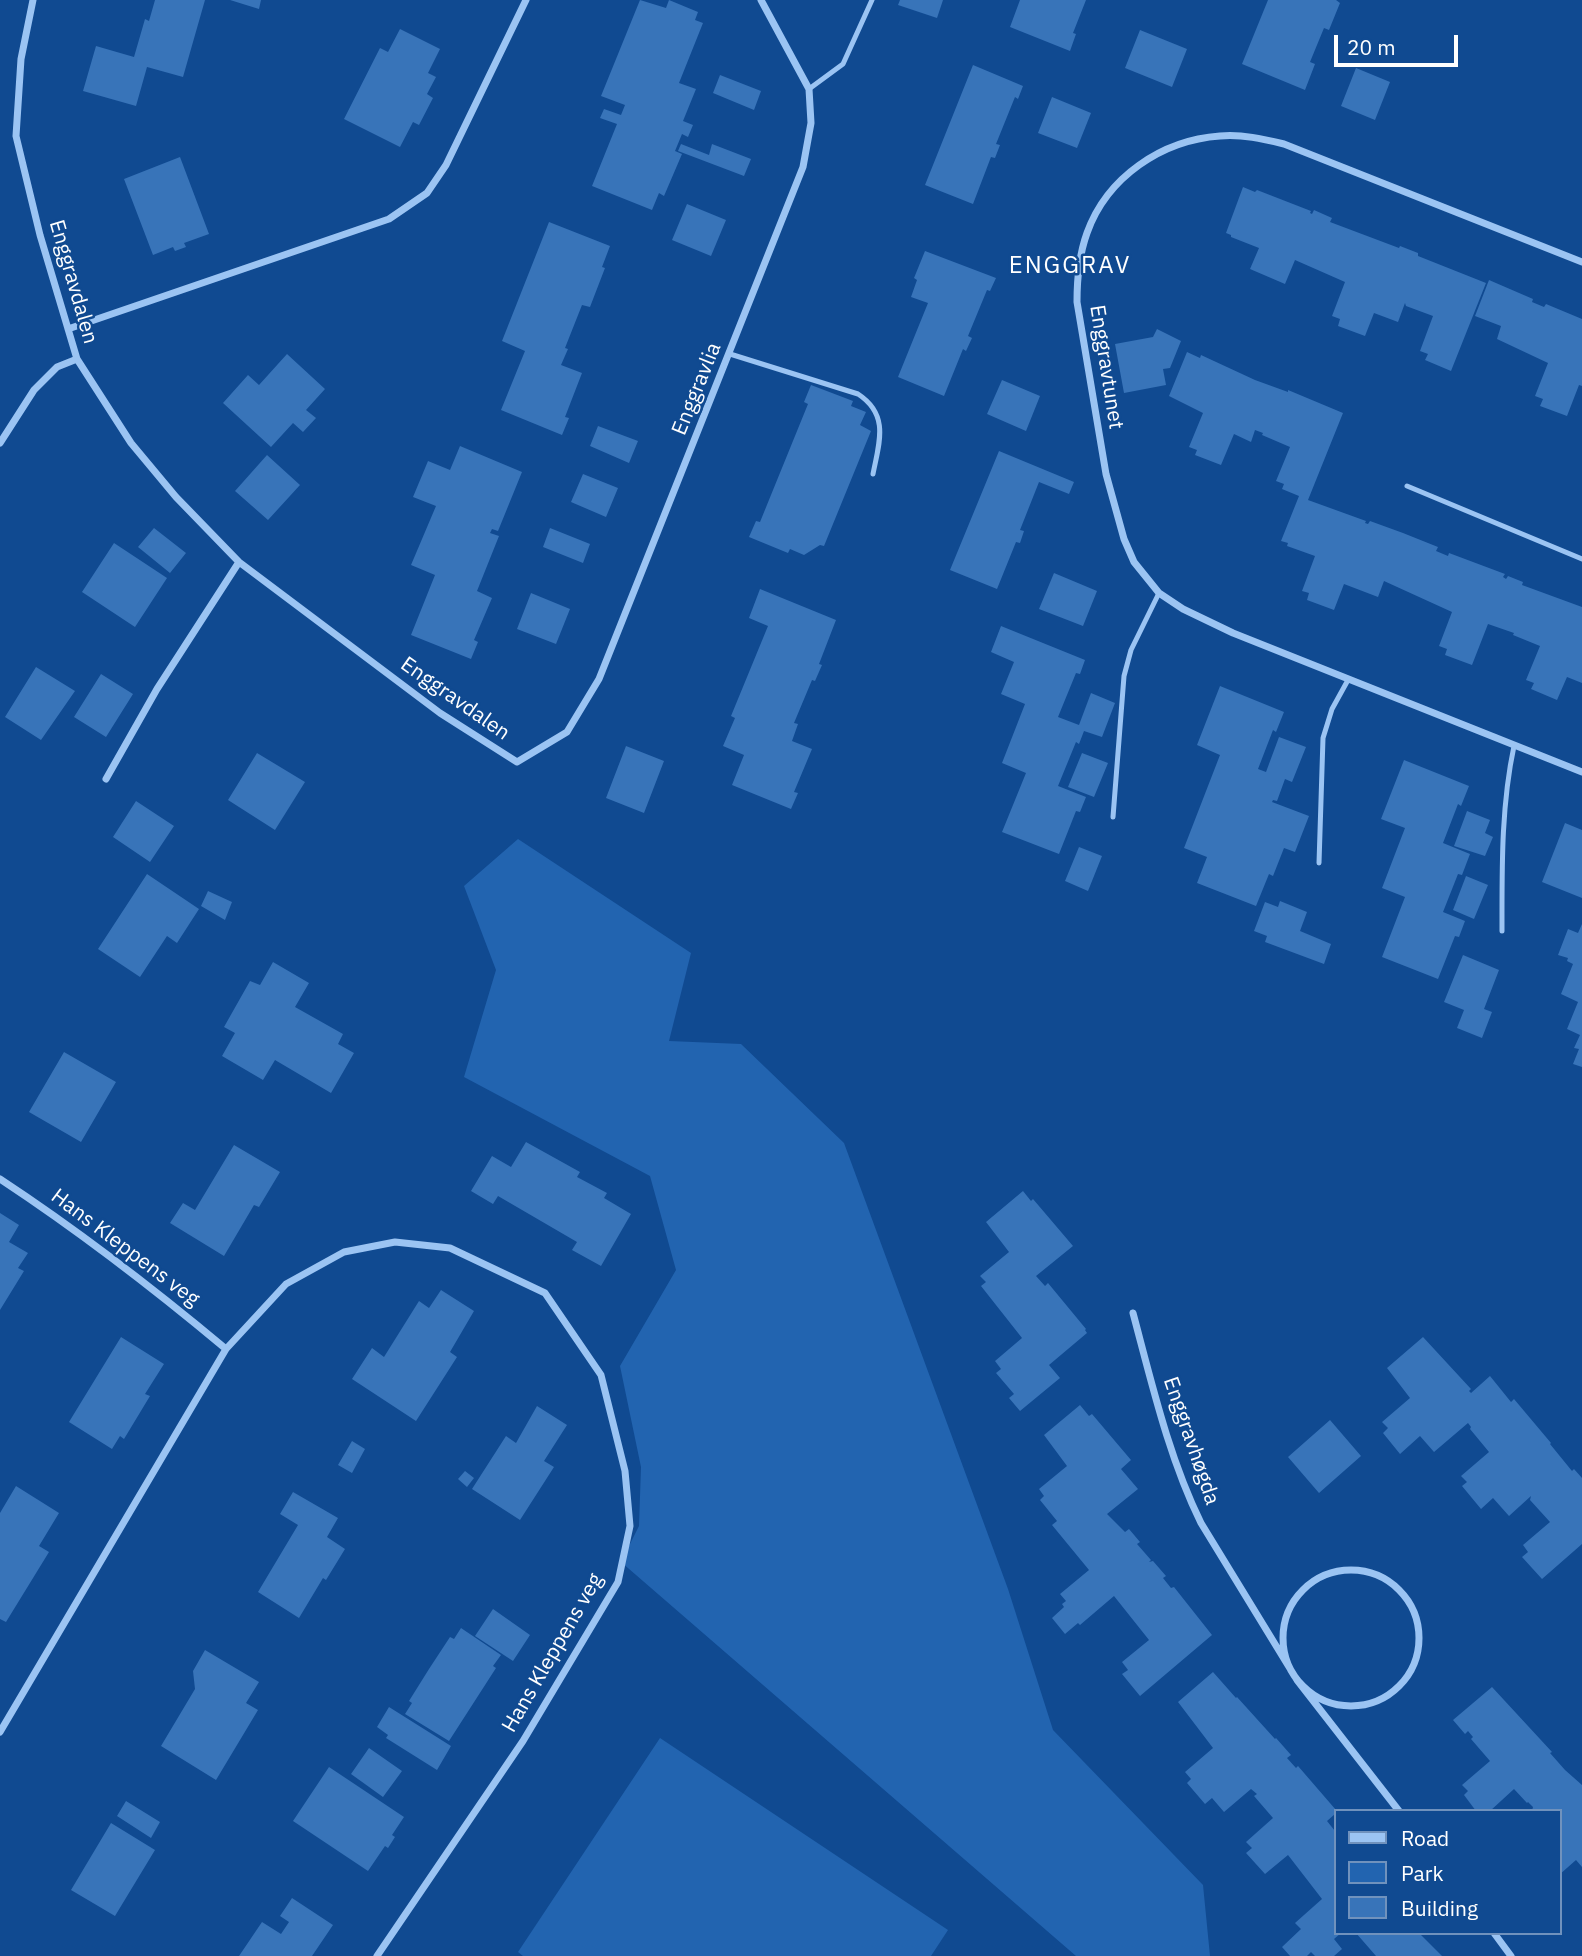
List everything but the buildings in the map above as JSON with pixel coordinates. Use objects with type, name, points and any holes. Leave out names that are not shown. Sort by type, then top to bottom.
[{"type":"street","name":"Enggravdalen","points":[[33,0],[21,59],[16,136],[40,235],[77,359],[131,443],[176,497],[239,562],[440,713],[517,762]]},
{"type":"street","points":[[68,329],[389,219],[427,193],[446,165],[526,0]]},
{"type":"street","name":"Enggravlia","points":[[517,762],[567,732],[599,680],[803,167],[811,123],[809,89],[761,0]]},
{"type":"street","name":"Enggravtunet","points":[[1582,262],[1284,144],[1253,137],[1220,136],[1187,141],[1154,154],[1110,190],[1087,232],[1077,277],[1077,302],[1106,474],[1134,562],[1159,593],[1182,609],[1233,633],[1582,772]]},
{"type":"street","points":[[0,443],[34,390],[57,367],[77,359]]},
{"type":"street","points":[[106,779],[157,689],[239,562]]},
{"type":"street","name":"Hans Kleppens veg","points":[[0,1179],[161,1294],[226,1349]]},
{"type":"street","name":"Hans Kleppens veg","points":[[0,1732],[226,1349],[286,1284],[344,1252],[395,1242],[450,1248],[545,1293],[601,1375],[622,1459],[630,1526],[618,1582],[523,1741],[377,1956]]},
{"type":"street","name":"Enggravhøgda","points":[[1133,1313],[1161,1417],[1191,1503],[1201,1523],[1297,1680],[1397,1809]]},
{"type":"street","name":"Enggravhøgda","points":[[1352,1569],[1374,1574],[1393,1584],[1408,1601],[1417,1620],[1419,1644],[1413,1666],[1400,1686],[1382,1699],[1359,1706],[1336,1705],[1314,1696],[1297,1680],[1287,1661],[1282,1640],[1286,1618],[1295,1598],[1311,1583],[1331,1573],[1352,1569]]},
{"type":"street","points":[[1495,1935],[1511,1956]]},
{"type":"lane","points":[[809,89],[843,64],[872,0]]},
{"type":"lane","points":[[730,354],[858,394],[866,399],[876,410],[881,434],[873,474]]},
{"type":"lane","points":[[1407,486],[1582,559]]},
{"type":"lane","points":[[1113,817],[1124,676],[1131,650],[1159,593]]},
{"type":"lane","points":[[1319,863],[1324,738],[1332,709],[1348,680]]},
{"type":"lane","points":[[1502,931],[1502,836],[1507,782],[1514,746]]},
{"type":"green space","points":[[518,839],[691,953],[669,1041],[741,1044],[844,1143],[1008,1589],[1053,1730],[1203,1885],[1210,1956],[1076,1956],[621,1562],[639,1526],[641,1467],[620,1366],[676,1270],[650,1176],[464,1077],[496,970],[464,886]]},
{"type":"green space","points":[[660,1738],[948,1930],[931,1956],[523,1956],[518,1952]]},
{"type":"district","name":"ENGGRAV","points":[[1070,266]]}]
